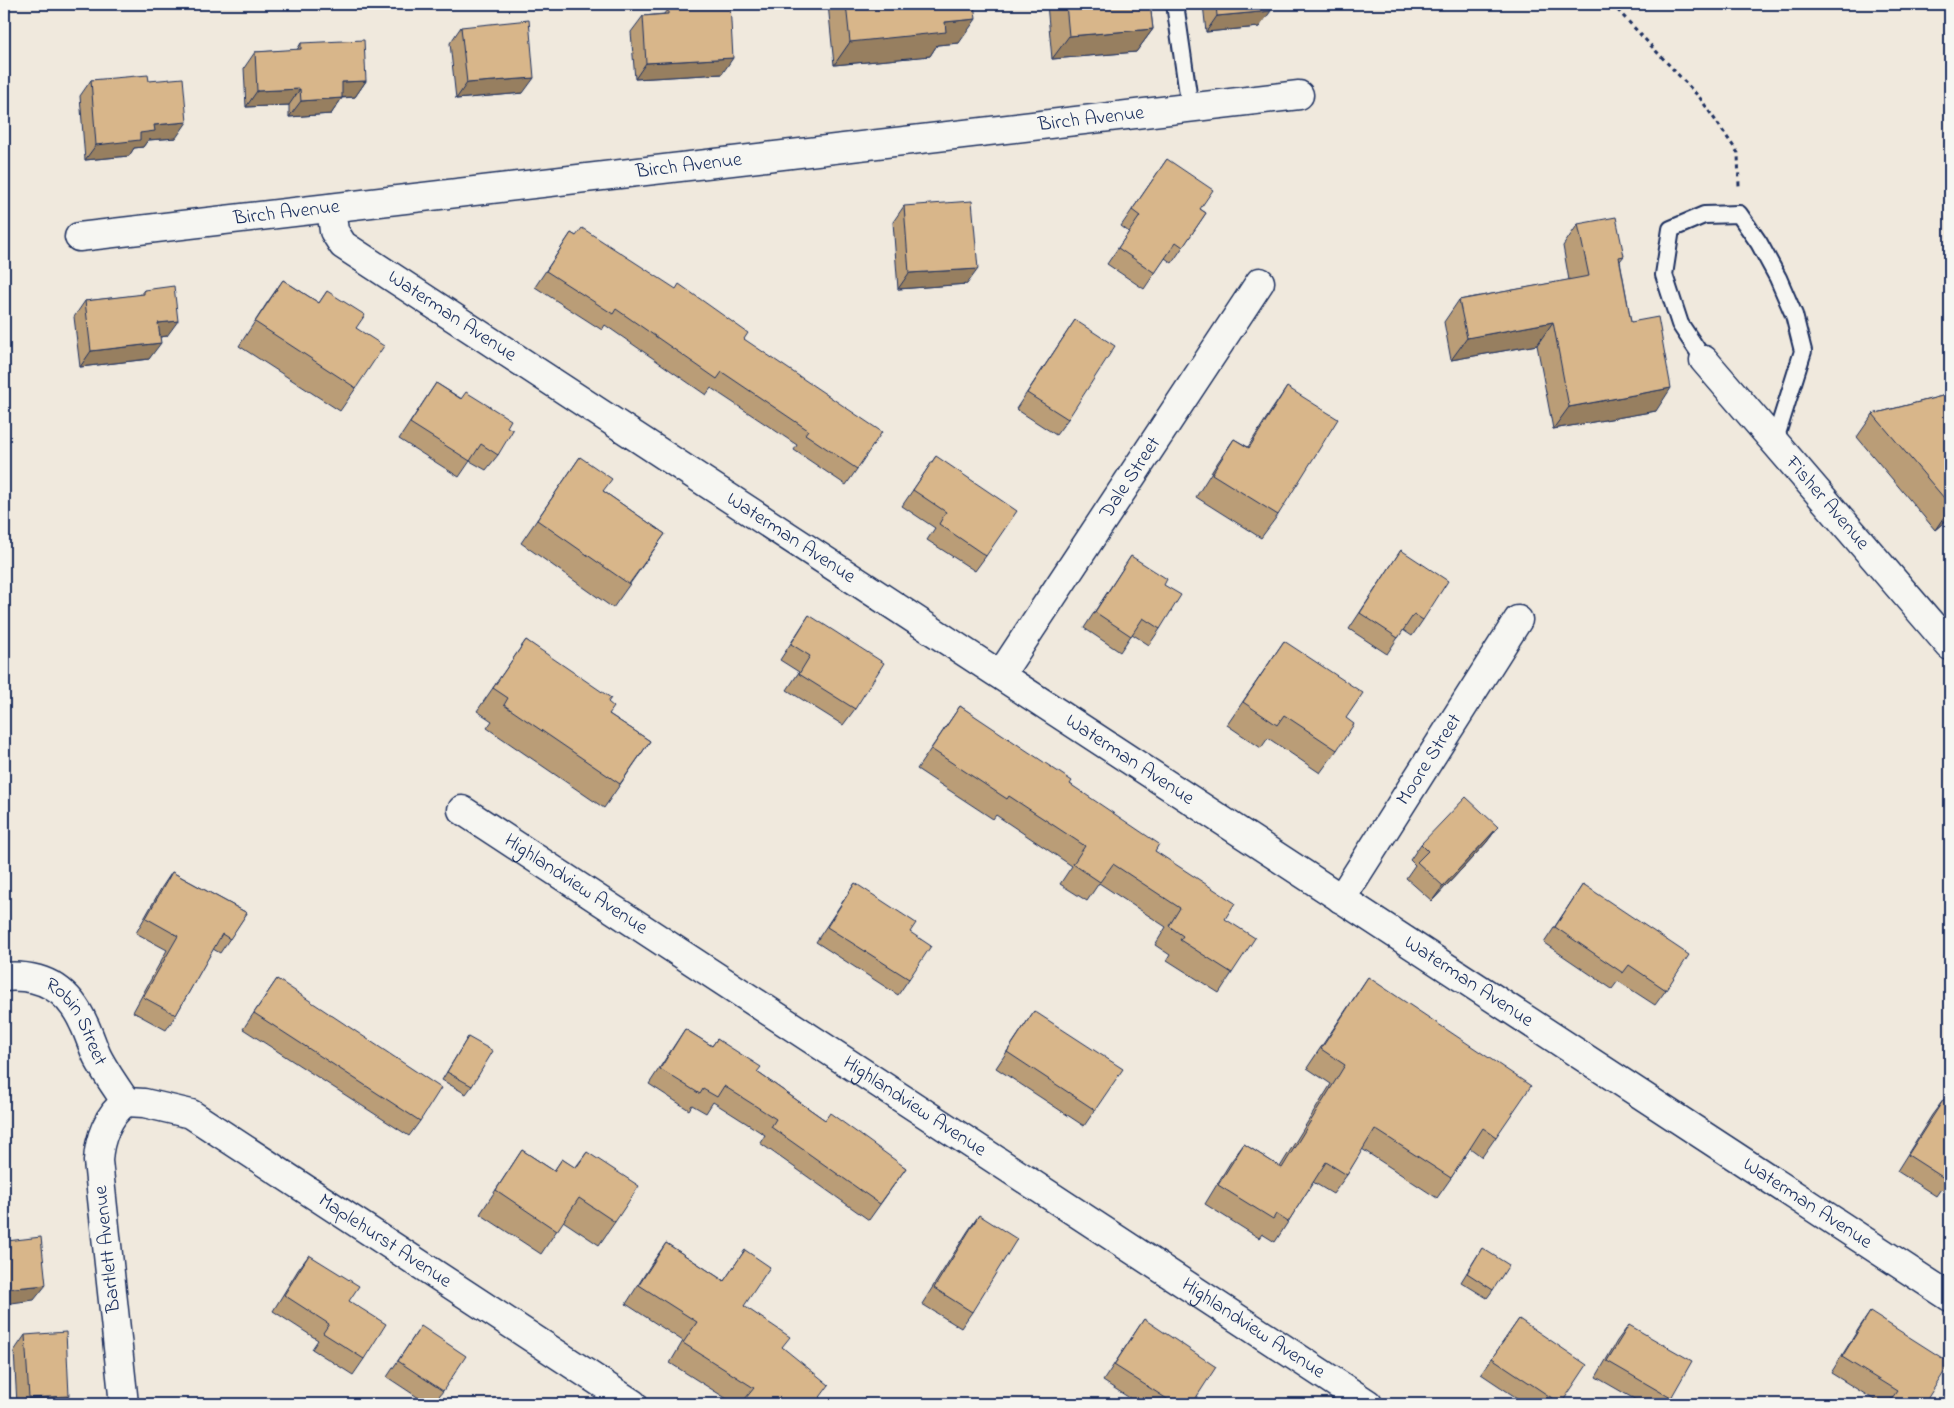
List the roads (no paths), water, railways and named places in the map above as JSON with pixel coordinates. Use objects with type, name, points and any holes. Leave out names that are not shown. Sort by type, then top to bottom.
[{"type":"street","name":"Birch Avenue","points":[[79,237],[1299,95]]},
{"type":"street","name":"Waterman Avenue","points":[[331,208],[334,230],[343,245],[1950,1297]]},
{"type":"street","name":"Dale Street","points":[[1001,674],[1260,282]]},
{"type":"street","name":"Fisher Avenue","points":[[1704,360],[1775,440],[1950,646]]},
{"type":"street","name":"Moore Street","points":[[1341,899],[1518,620]]},
{"type":"street","name":"Highlandview Avenue","points":[[462,810],[1368,1404]]},
{"type":"street","name":"Robin Street","points":[[4,977],[27,977],[42,980],[65,996],[79,1015],[96,1055],[126,1102]]},
{"type":"street","name":"Bartlett Avenue","points":[[124,1404],[98,1148],[106,1127],[121,1105],[126,1102]]},
{"type":"street","name":"Maplehurst Avenue","points":[[126,1102],[152,1104],[191,1114],[633,1404]]},
{"type":"lane","points":[[1175,4],[1190,108]]},
{"type":"lane","points":[[1704,360],[1680,324],[1664,275],[1671,229],[1704,215],[1739,214],[1759,243],[1778,278],[1794,315],[1802,351],[1775,440]]}]
